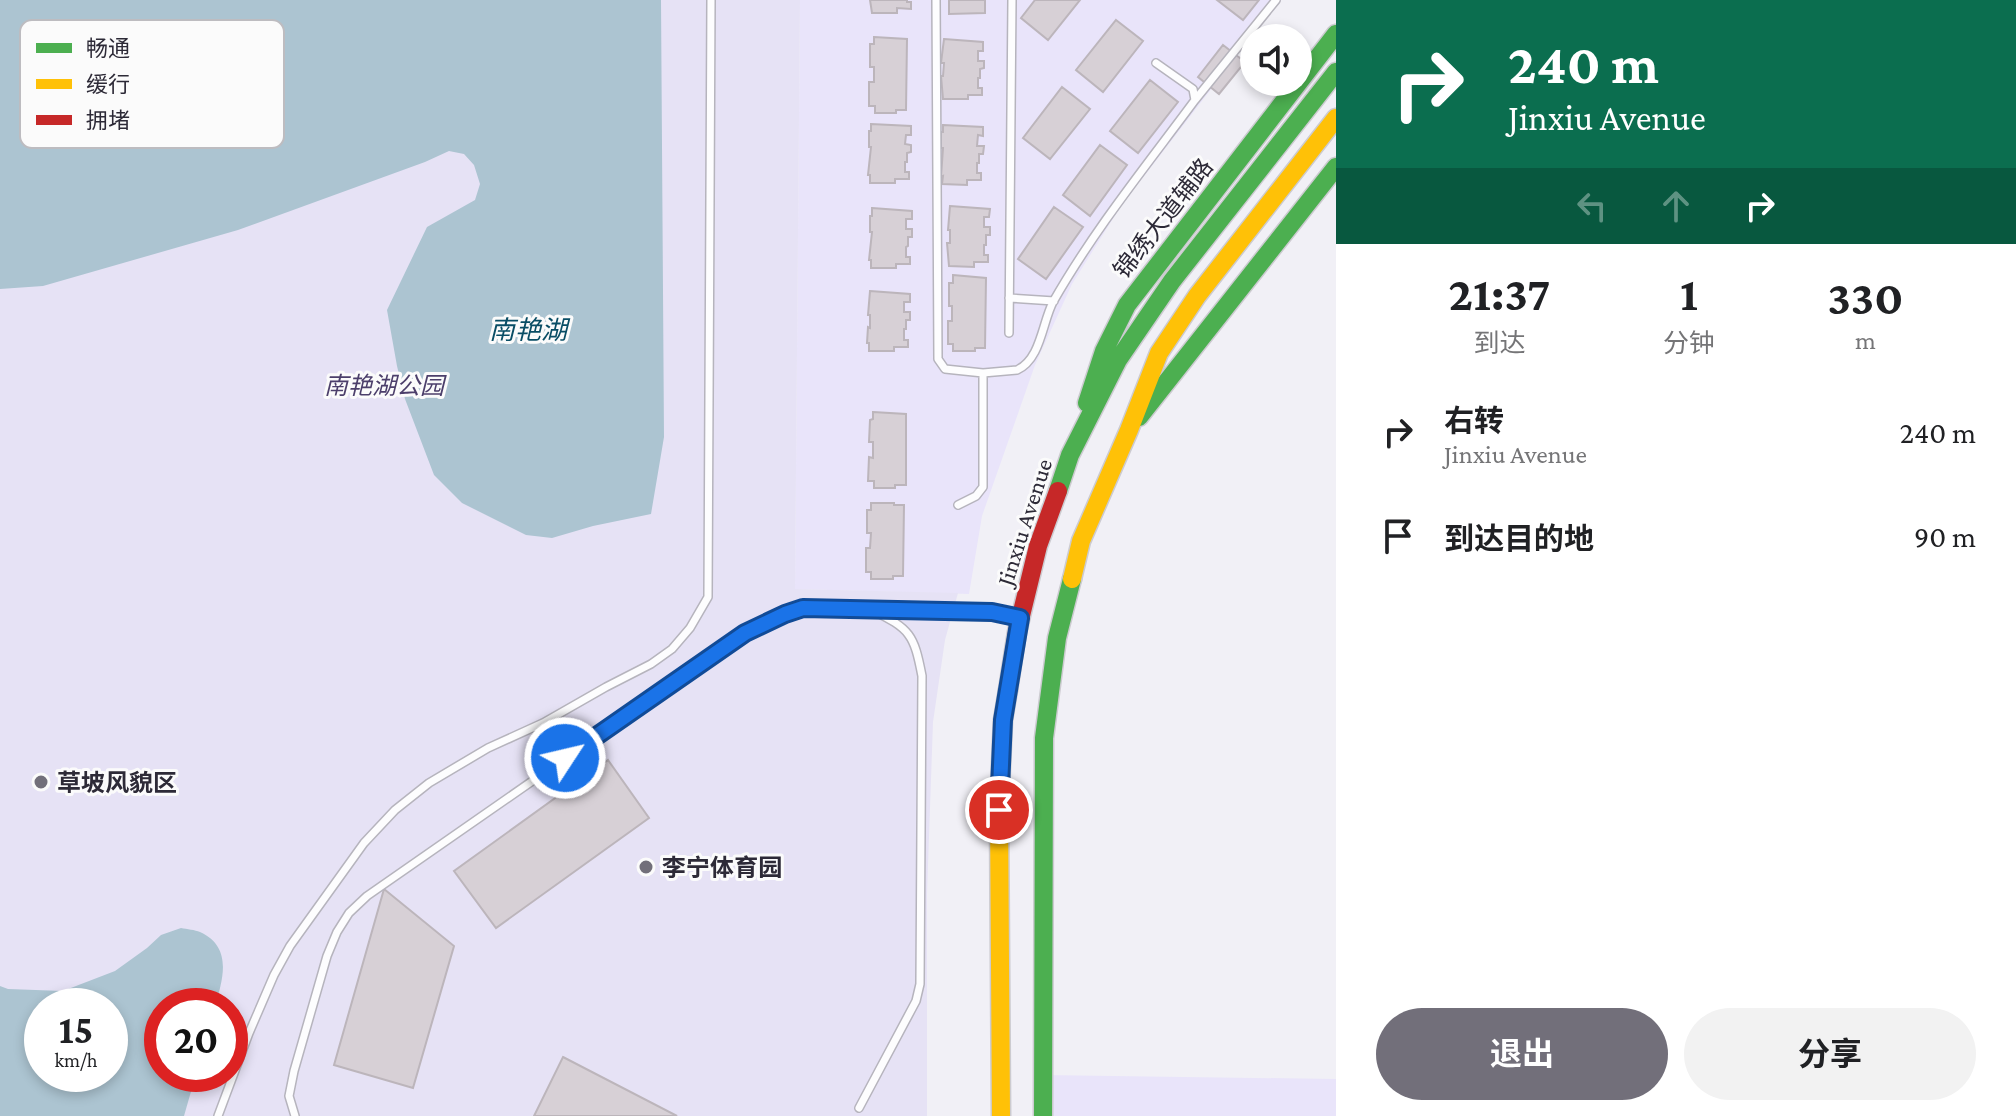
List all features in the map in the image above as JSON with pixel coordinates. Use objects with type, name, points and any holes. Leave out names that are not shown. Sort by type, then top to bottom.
[{"type":"main road","name":"锦绣大道辅路","points":[[1070,455],[1104,351],[1127,305],[1336,34]]},
{"type":"main road","name":"Jinxiu Avenue","points":[[1001,1116],[999,810],[1003,720],[1020,618],[1038,546],[1070,455],[1118,360],[1172,281],[1336,72]]},
{"type":"main road","points":[[1043,1116],[1044,738],[1057,638],[1081,541],[1159,353],[1189,307],[1336,118]]},
{"type":"main road","points":[[1129,430],[1336,167]]},
{"type":"lane","points":[[218,1116],[249,1033],[290,946],[364,843],[395,810],[429,783],[488,748],[543,723],[651,664],[672,649],[690,628],[708,597],[711,0]]},
{"type":"lane","points":[[936,0],[938,359],[945,369],[983,373],[1024,367],[1036,347],[1054,301],[1100,225],[1276,0]]},
{"type":"lane","points":[[1009,333],[1012,0]]},
{"type":"lane","points":[[1156,63],[1193,89],[1195,100]]},
{"type":"lane","points":[[1009,298],[1054,301]]},
{"type":"lane","points":[[958,505],[976,496],[983,487],[983,373]]},
{"type":"lane","points":[[295,1116],[289,1096],[294,1071],[327,956],[349,913],[367,896],[745,633],[803,608],[992,612],[1020,618]]},
{"type":"lane","points":[[859,1108],[916,1001],[920,984],[922,676],[916,644],[899,623],[870,609]]},
{"type":"shaded area","points":[[800,0],[1280,0],[1261,24],[1240,24],[1240,52],[1121,206],[1072,284],[1035,365],[982,516],[969,594],[795,589]]},
{"type":"shaded area","points":[[1043,1075],[1336,1079],[1336,1116],[1043,1116]]},
{"type":"green space","name":"南艳湖公园","points":[[0,0],[800,0],[795,589],[958,593],[945,640],[933,722],[927,894],[927,1116],[0,1116]]},
{"type":"water","name":"南艳湖","points":[[0,0],[661,0],[664,437],[651,514],[552,538],[526,535],[462,503],[434,475],[405,399],[387,310],[427,227],[475,200],[480,184],[474,165],[464,154],[449,151],[238,230],[43,286],[0,289]]},
{"type":"water","points":[[181,928],[200,932],[217,946],[223,964],[220,988],[144,988],[144,1092],[191,1092],[184,1116],[0,1116],[0,986],[24,990],[24,1092],[128,1092],[128,988],[71,988],[115,971],[161,935]]},
{"type":"building","points":[[870,0],[907,0],[911,2],[911,9],[897,8],[897,13],[872,13]]},
{"type":"building","points":[[949,0],[985,0],[985,13],[949,14]]},
{"type":"building","points":[[1035,0],[1080,0],[1048,40],[1021,18]]},
{"type":"building","points":[[1217,0],[1259,0],[1243,20]]},
{"type":"building","points":[[1116,20],[1143,41],[1103,92],[1076,70]]},
{"type":"building","points":[[874,37],[907,39],[906,110],[875,113],[875,106],[869,106],[869,82],[874,82],[874,67],[870,67],[870,44],[874,44]]},
{"type":"building","points":[[944,39],[983,42],[983,51],[978,51],[978,61],[984,61],[978,78],[982,95],[968,95],[968,99],[943,99],[941,76],[944,63],[941,63]]},
{"type":"building","points":[[1223,45],[1240,58],[1240,68],[1219,94],[1198,77]]},
{"type":"building","points":[[1150,80],[1178,102],[1138,153],[1110,131]]},
{"type":"building","points":[[1062,87],[1090,109],[1050,159],[1023,138]]},
{"type":"building","points":[[871,124],[911,126],[911,135],[906,135],[905,144],[911,145],[905,162],[909,179],[895,179],[895,183],[870,183]]},
{"type":"building","points":[[943,125],[983,127],[983,136],[978,135],[977,146],[984,146],[977,163],[981,180],[967,180],[967,185],[942,184]]},
{"type":"building","points":[[1100,145],[1127,165],[1090,216],[1063,195]]},
{"type":"building","points":[[950,206],[990,209],[989,217],[984,217],[984,227],[990,227],[990,235],[986,235],[984,245],[988,262],[974,262],[974,267],[949,266]]},
{"type":"building","points":[[1054,207],[1083,227],[1046,279],[1018,259]]},
{"type":"building","points":[[872,208],[912,211],[912,219],[906,219],[906,229],[912,229],[912,237],[908,237],[906,247],[910,264],[896,264],[896,268],[871,268]]},
{"type":"building","points":[[953,275],[986,278],[985,348],[953,351],[953,344],[948,344],[948,321],[952,321],[949,283],[953,283]]},
{"type":"building","points":[[870,291],[910,294],[910,302],[904,302],[904,312],[910,312],[910,320],[906,320],[904,329],[908,347],[894,347],[894,351],[869,351]]},
{"type":"building","points":[[873,412],[906,414],[906,485],[874,488],[874,481],[868,481],[869,457],[873,458],[873,442],[869,442]]},
{"type":"building","points":[[871,503],[904,505],[903,576],[871,579],[871,572],[866,572],[866,548],[870,548],[871,533],[867,533],[867,510],[871,510]]},
{"type":"building","points":[[608,760],[649,818],[496,928],[454,871]]},
{"type":"building","points":[[384,889],[454,946],[413,1088],[334,1065]]},
{"type":"building","points":[[563,1057],[677,1116],[534,1116]]},
{"type":"traffic: fast","points":[[1087,403],[1104,351],[1127,305],[1336,34]]},
{"type":"traffic: fast","points":[[1058,491],[1070,455],[1118,360],[1172,281],[1336,72]]},
{"type":"traffic: fast","points":[[1139,417],[1336,167]]},
{"type":"traffic: fast","points":[[1043,1116],[1044,738],[1057,638],[1072,579]]},
{"type":"traffic: slow","points":[[1072,579],[1081,541],[1159,353],[1197,296],[1336,118]]},
{"type":"traffic: slow","points":[[1001,1116],[999,810],[1003,720],[1008,690]]},
{"type":"traffic: jam","points":[[1008,690],[1017,632],[1038,546],[1058,491]]},
{"type":"place","name":"草坡风貌区","points":[[41,782]]},
{"type":"place","name":"李宁体育园","points":[[646,867]]},
{"type":"route","points":[[565,758],[745,633],[785,614],[803,608],[992,612],[1020,618],[1003,720],[999,810]]}]
